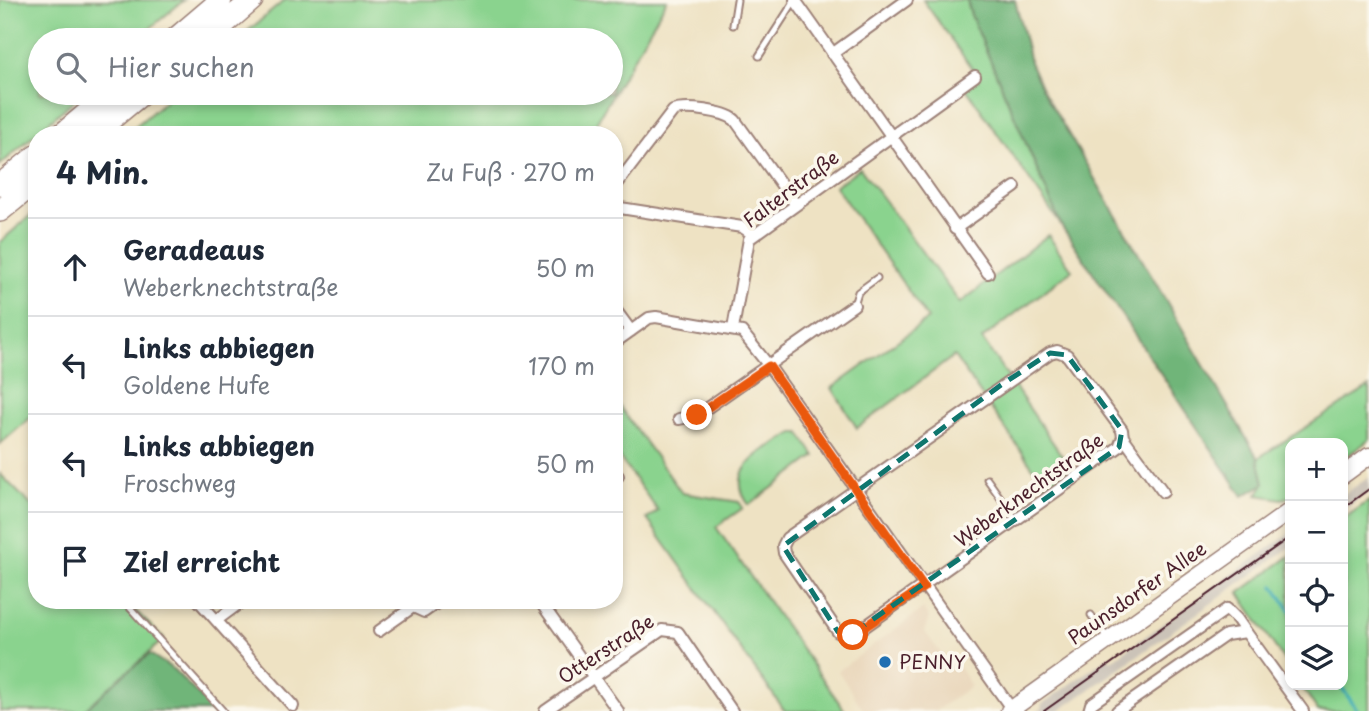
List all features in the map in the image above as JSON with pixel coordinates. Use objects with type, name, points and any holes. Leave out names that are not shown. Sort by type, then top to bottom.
[{"type":"highway","points":[[188,28],[221,0]]},
{"type":"highway","points":[[220,28],[252,0]]},
{"type":"highway","points":[[72,126],[97,105]]},
{"type":"highway","points":[[103,126],[128,105]]},
{"type":"highway","points":[[0,186],[28,163]]},
{"type":"highway","points":[[0,211],[28,188]]},
{"type":"main road","points":[[1348,471],[1369,456]]},
{"type":"main road","name":"Paunsdorfer Allee","points":[[1011,710],[1285,515]]},
{"type":"street","points":[[795,0],[988,273]]},
{"type":"street","points":[[832,54],[907,0]]},
{"type":"street","name":"Falterstraße","points":[[733,329],[749,239],[975,76]]},
{"type":"street","points":[[623,176],[673,111],[684,108],[724,115],[735,120],[796,205]]},
{"type":"street","points":[[956,229],[1016,187]]},
{"type":"street","points":[[623,208],[743,227],[754,235]]},
{"type":"street","points":[[679,419],[697,415],[854,304]]},
{"type":"street","points":[[623,337],[656,317],[742,332],[769,366],[1011,710]]},
{"type":"street","points":[[623,320],[631,331]]},
{"type":"street","name":"Weberknechtstraße","points":[[1057,351],[1067,355],[1122,430],[1123,437],[1119,447],[853,635],[838,632],[784,553],[783,546],[787,538],[1050,353],[1057,351]]},
{"type":"street","points":[[1123,437],[1163,492]]},
{"type":"street","points":[[207,609],[293,706]]},
{"type":"street","points":[[217,620],[232,609]]},
{"type":"street","points":[[379,631],[411,609]]},
{"type":"street","points":[[545,609],[618,711]]},
{"type":"street","points":[[1090,708],[1227,609],[1303,711]]},
{"type":"street","name":"Otterstraße","points":[[545,711],[662,630],[678,632],[732,711]]},
{"type":"street","points":[[1117,711],[1226,635],[1246,632]]},
{"type":"lane","points":[[733,25],[737,0]]},
{"type":"lane","points":[[759,56],[795,0]]},
{"type":"lane","points":[[854,304],[858,292],[877,278]]},
{"type":"lane","points":[[987,479],[1017,521]]},
{"type":"lane","points":[[131,609],[223,711]]},
{"type":"lane","points":[[1091,615],[1108,639]]},
{"type":"highlighted area","points":[[1050,353],[1067,355],[1122,430],[1119,447],[849,636],[838,632],[783,546],[1001,385]]},
{"type":"shaded area","points":[[1369,477],[1369,492],[1348,507],[1348,492]]},
{"type":"shaded area","points":[[1285,537],[1285,551],[1174,630],[1059,711],[1038,711],[1043,708],[1041,705],[1108,657],[1111,661]]},
{"type":"shaded area","points":[[923,609],[929,618],[924,631],[950,665],[956,663],[971,686],[935,711],[864,711],[838,671]]},
{"type":"green space","points":[[0,0],[184,0],[150,28],[28,28],[28,105],[68,105],[44,126],[28,126],[28,140],[0,165]]},
{"type":"green space","points":[[285,0],[667,0],[623,76],[623,28],[251,28]]},
{"type":"green space","points":[[923,0],[967,0],[1061,225],[965,87],[978,77]]},
{"type":"green space","points":[[967,0],[1015,0],[1030,62],[1041,87],[1258,458],[1264,484],[1243,496],[1061,225]]},
{"type":"green space","points":[[161,105],[606,105],[594,126],[136,126]]},
{"type":"green space","points":[[860,168],[960,303],[1048,235],[1072,270],[982,339],[1073,472],[1048,489],[954,356],[857,428],[832,388],[928,319],[835,186]]},
{"type":"green space","points":[[28,218],[28,420],[0,444],[0,242]]},
{"type":"green space","points":[[1369,387],[1369,440],[1348,455],[1348,438],[1289,438]]},
{"type":"green space","points":[[623,411],[682,493],[739,502],[743,508],[716,527],[845,711],[785,711],[647,519],[658,511],[623,462]]},
{"type":"green space","points":[[794,433],[800,433],[815,456],[749,505],[742,492],[744,470],[761,453]]},
{"type":"green space","points":[[1285,441],[1285,498],[1257,495],[1264,484],[1258,458]]},
{"type":"green space","points":[[0,474],[28,502],[28,609],[134,609],[164,639],[84,711],[0,711]]},
{"type":"green space","points":[[1369,501],[1369,711],[1318,711],[1304,690],[1348,690],[1348,516]]},
{"type":"green space","points":[[1285,560],[1285,662],[1239,593]]},
{"type":"green space","points":[[150,654],[173,669],[214,711],[84,711],[117,680]]},
{"type":"waterway","points":[[1274,586],[1285,602]]},
{"type":"waterway","points":[[1343,690],[1358,711]]},
{"type":"tram line","points":[[1348,504],[1369,489]]},
{"type":"tram line","points":[[1044,711],[1285,541]]},
{"type":"place","name":"PENNY","points":[[885,662]]},
{"type":"route","points":[[697,415],[769,366],[924,587],[853,635]]}]
